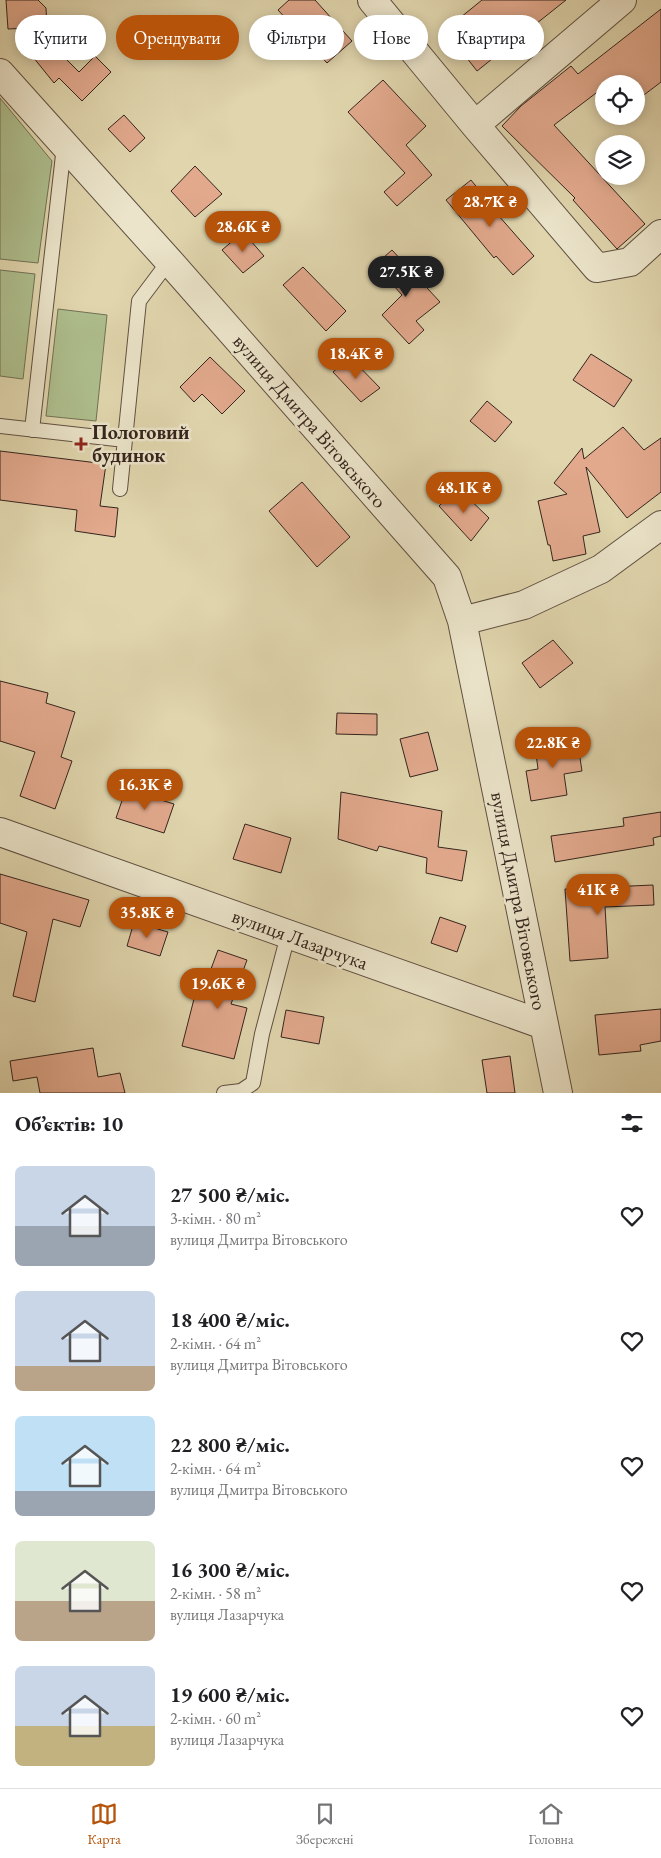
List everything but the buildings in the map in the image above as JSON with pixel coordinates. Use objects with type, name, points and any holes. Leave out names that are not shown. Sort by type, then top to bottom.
[{"type":"street","points":[[372,0],[597,268],[630,262],[661,234]]},
{"type":"street","points":[[475,125],[622,0]]},
{"type":"street","name":"вулиця Дмитра Вітовського","points":[[0,73],[169,261],[447,577],[462,622],[558,1093]]},
{"type":"street","points":[[462,622],[524,605],[602,569],[661,525]]},
{"type":"street","name":"вулиця Лазарчука","points":[[0,832],[544,1026]]},
{"type":"lane","points":[[32,430],[64,145]]},
{"type":"lane","points":[[120,489],[139,301],[169,261]]},
{"type":"lane","points":[[0,426],[125,440]]},
{"type":"lane","points":[[224,1093],[241,1091],[253,1084],[262,1034],[288,935]]},
{"type":"green space","points":[[0,98],[52,161],[38,263],[0,259]]},
{"type":"green space","points":[[0,270],[35,274],[23,379],[0,376]]},
{"type":"green space","points":[[58,309],[107,315],[96,421],[46,416]]},
{"type":"place","name":"Пологовий будинок","points":[[81,444]]}]
